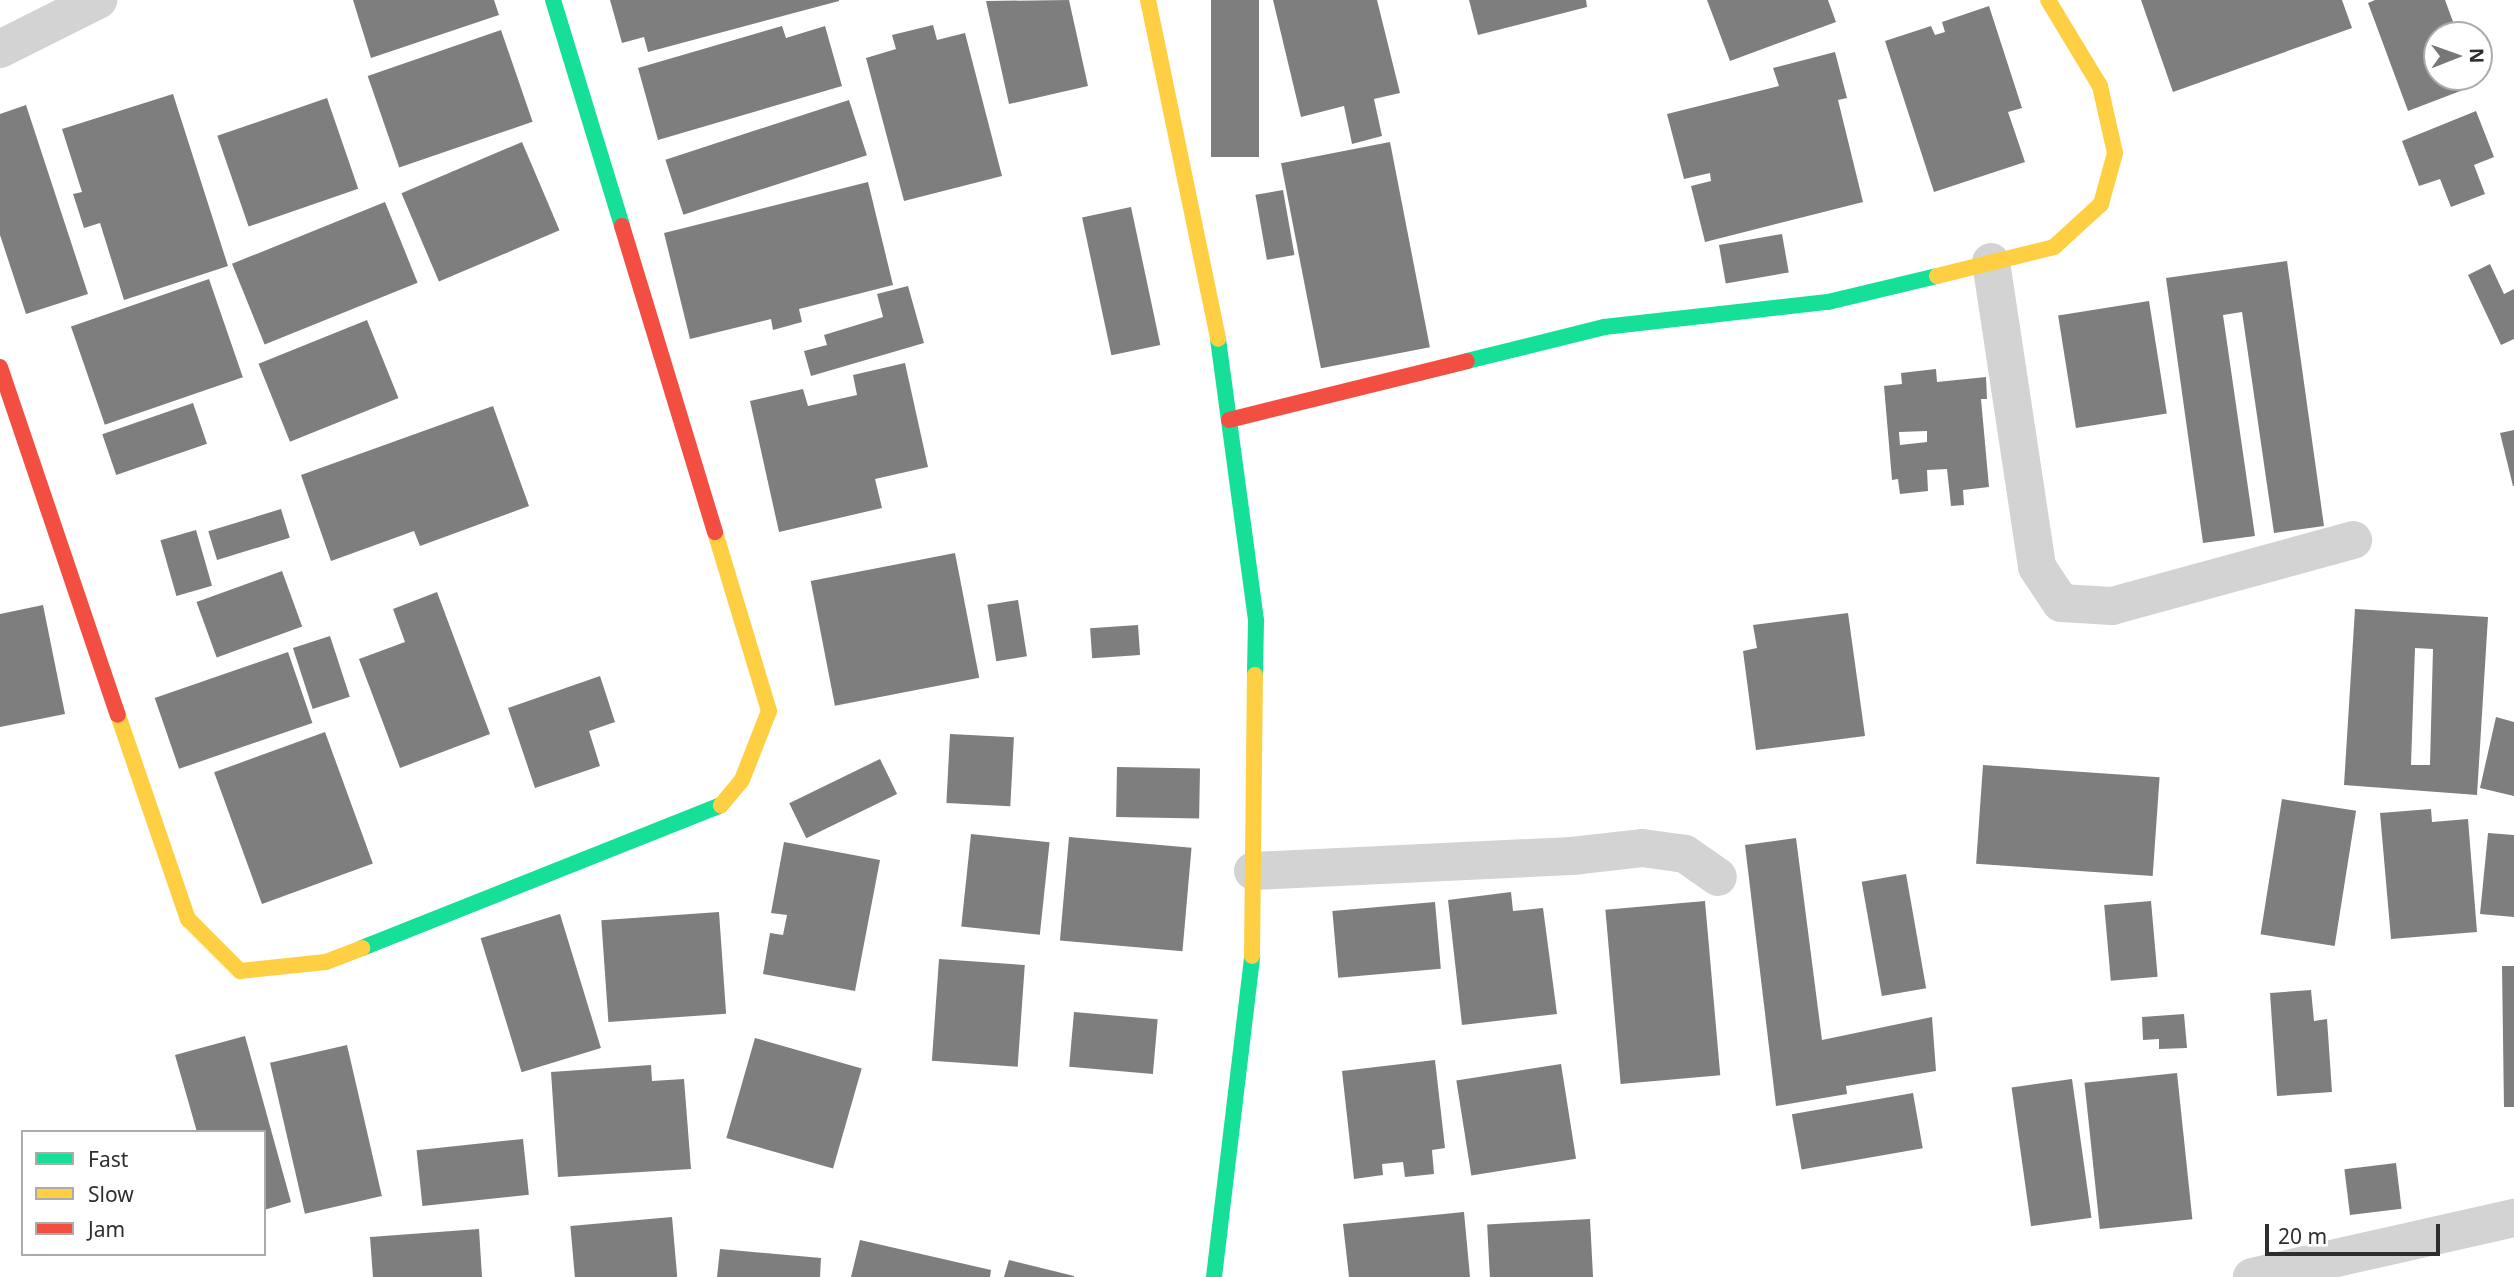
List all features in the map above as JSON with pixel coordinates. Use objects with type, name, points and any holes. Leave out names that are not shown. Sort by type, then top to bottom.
[{"type":"street","points":[[0,49],[98,0]]},
{"type":"street","points":[[0,367],[188,919],[240,971],[326,962],[717,810],[742,780],[769,711],[553,0]]},
{"type":"street","points":[[1148,0],[1214,310],[1256,621],[1252,972],[1214,1277]]},
{"type":"street","points":[[1229,420],[1604,327],[1828,302],[2054,247],[2101,204],[2115,153],[2100,86],[2048,0]]},
{"type":"street","points":[[1991,262],[2037,568],[2061,603],[2112,606],[2353,540]]},
{"type":"street","points":[[1253,871],[1572,856],[1642,848],[1685,854],[1718,877]]},
{"type":"street","points":[[2252,1277],[2514,1218]]},
{"type":"building","points":[[353,0],[494,0],[499,15],[371,58]]},
{"type":"building","points":[[610,0],[839,1],[648,52],[644,37],[622,43]]},
{"type":"building","points":[[1069,0],[1088,86],[1009,104],[986,1]]},
{"type":"building","points":[[1211,0],[1259,0],[1259,157],[1211,157]]},
{"type":"building","points":[[1273,0],[1377,0],[1400,93],[1374,99],[1382,136],[1352,144],[1344,106],[1301,117]]},
{"type":"building","points":[[1469,0],[1586,0],[1587,7],[1478,35]]},
{"type":"building","points":[[1707,0],[1828,0],[1836,22],[1730,61]]},
{"type":"building","points":[[2141,0],[2342,0],[2352,28],[2173,92]]},
{"type":"building","points":[[2375,0],[2445,0],[2453,21],[2423,21],[2423,91],[2460,91],[2408,111],[2368,3]]},
{"type":"building","points":[[1989,6],[2022,108],[2008,112],[2025,162],[1934,192],[1885,41],[1931,26],[1935,35],[1945,32],[1942,22]]},
{"type":"building","points":[[933,25],[937,40],[965,33],[1002,176],[904,201],[866,58],[896,49],[892,35]]},
{"type":"building","points":[[782,26],[786,38],[825,26],[842,86],[658,140],[638,68]]},
{"type":"building","points":[[501,30],[533,122],[399,168],[368,76]]},
{"type":"building","points":[[1835,52],[1847,98],[1838,100],[1863,202],[1705,242],[1691,186],[1711,181],[1710,173],[1684,179],[1667,114],[1779,86],[1773,68]]},
{"type":"building","points":[[173,94],[228,266],[124,300],[100,223],[84,228],[73,194],[82,192],[62,129]]},
{"type":"building","points":[[327,98],[358,189],[249,227],[217,136]]},
{"type":"building","points":[[849,100],[867,155],[683,215],[665,160]]},
{"type":"building","points":[[26,105],[88,294],[26,314],[0,235],[0,114]]},
{"type":"building","points":[[2476,111],[2494,157],[2474,165],[2485,194],[2451,207],[2440,179],[2419,186],[2402,141]]},
{"type":"building","points":[[522,142],[560,230],[439,282],[401,193]]},
{"type":"building","points":[[1390,142],[1430,347],[1321,368],[1281,163]]},
{"type":"building","points":[[868,182],[893,285],[799,309],[802,322],[773,330],[771,319],[690,339],[664,233]]},
{"type":"building","points":[[1283,190],[1294,255],[1267,260],[1255,195]]},
{"type":"building","points":[[385,202],[418,283],[265,344],[232,264]]},
{"type":"building","points":[[1131,207],[1160,345],[1111,355],[1082,217]]},
{"type":"building","points":[[1782,234],[1789,272],[1726,284],[1719,245]]},
{"type":"building","points":[[2287,261],[2324,526],[2274,533],[2242,312],[2223,315],[2255,536],[2203,543],[2166,278]]},
{"type":"building","points":[[2490,264],[2504,294],[2514,289],[2514,339],[2501,345],[2468,275]]},
{"type":"building","points":[[209,279],[243,377],[105,425],[71,327]]},
{"type":"building","points":[[908,286],[924,343],[811,376],[804,351],[827,345],[824,335],[883,317],[877,294]]},
{"type":"building","points":[[2149,301],[2167,414],[2076,428],[2058,315]]},
{"type":"building","points":[[367,320],[398,398],[290,442],[259,364]]},
{"type":"building","points":[[905,363],[928,467],[875,479],[882,508],[779,532],[750,401],[803,389],[808,406],[857,395],[853,375]]},
{"type":"building","points":[[1936,369],[1937,382],[1986,377],[1987,399],[1981,399],[1989,487],[1963,490],[1964,505],[1951,506],[1947,469],[1927,470],[1928,491],[1900,494],[1898,479],[1892,480],[1884,386],[1902,384],[1901,373]],"holes":[[[1927,431],[1927,442],[1900,445],[1899,432]]]},
{"type":"building","points":[[193,403],[207,444],[116,475],[102,434]]},
{"type":"building","points":[[493,406],[529,506],[420,546],[414,531],[331,561],[301,475]]},
{"type":"building","points":[[2514,430],[2514,486],[2513,486],[2500,433]]},
{"type":"building","points":[[281,509],[290,538],[217,560],[208,531]]},
{"type":"building","points":[[196,530],[212,586],[176,596],[160,540]]},
{"type":"building","points":[[955,553],[979,678],[835,706],[811,581]]},
{"type":"building","points":[[282,571],[302,626],[217,658],[196,602]]},
{"type":"building","points":[[437,592],[490,734],[400,768],[359,659],[405,642],[393,609]]},
{"type":"building","points":[[1018,600],[1027,656],[996,661],[987,605]]},
{"type":"building","points":[[43,605],[65,714],[0,727],[0,614]]},
{"type":"building","points":[[2355,609],[2488,617],[2477,795],[2344,785]],"holes":[[[2415,648],[2433,649],[2430,765],[2411,765]]]},
{"type":"building","points":[[1848,613],[1865,736],[1756,750],[1743,651],[1757,648],[1753,625]]},
{"type":"building","points":[[1138,625],[1140,655],[1092,658],[1090,628]]},
{"type":"building","points":[[330,636],[350,697],[313,709],[293,648]]},
{"type":"building","points":[[288,652],[312,723],[179,769],[155,698]]},
{"type":"building","points":[[600,676],[615,722],[589,731],[600,766],[535,788],[508,708]]},
{"type":"building","points":[[2496,717],[2514,722],[2514,796],[2480,788]]},
{"type":"building","points":[[325,732],[373,864],[262,904],[214,772]]},
{"type":"building","points":[[950,734],[1014,737],[1010,806],[946,803]]},
{"type":"building","points":[[880,759],[897,794],[806,838],[789,803]]},
{"type":"building","points":[[1983,765],[2160,777],[2153,876],[1976,864]]},
{"type":"building","points":[[1117,767],[1200,768],[1199,818],[1116,817]]},
{"type":"building","points":[[2282,799],[2356,811],[2335,946],[2261,934]]},
{"type":"building","points":[[2431,809],[2432,822],[2468,819],[2477,932],[2391,939],[2380,813]]},
{"type":"building","points":[[2488,833],[2514,835],[2514,917],[2480,914]]},
{"type":"building","points":[[971,834],[1050,842],[1040,935],[961,926]]},
{"type":"building","points":[[1069,837],[1192,848],[1182,951],[1060,941]]},
{"type":"building","points":[[1796,838],[1822,1040],[1932,1017],[1936,1071],[1846,1086],[1847,1094],[1776,1106],[1745,845]]},
{"type":"building","points":[[784,842],[880,860],[855,991],[763,974],[770,933],[783,935],[787,915],[771,913]]},
{"type":"building","points":[[1906,874],[1926,988],[1882,996],[1862,882]]},
{"type":"building","points":[[1511,892],[1513,911],[1543,908],[1557,1014],[1462,1025],[1448,900]]},
{"type":"building","points":[[1705,901],[1720,1075],[1621,1084],[1605,910]]},
{"type":"building","points":[[2151,901],[2158,977],[2111,981],[2104,905]]},
{"type":"building","points":[[1435,902],[1441,969],[1338,978],[1332,911]]},
{"type":"building","points":[[719,912],[726,1014],[608,1022],[601,920]]},
{"type":"building","points":[[560,914],[601,1048],[522,1072],[481,938]]},
{"type":"building","points":[[939,959],[1025,965],[1018,1067],[932,1061]]},
{"type":"building","points":[[2502,966],[2514,966],[2514,1107],[2504,1107]]},
{"type":"building","points":[[2311,990],[2314,1021],[2327,1019],[2332,1092],[2277,1096],[2270,993]]},
{"type":"building","points":[[1074,1012],[1158,1019],[1153,1074],[1069,1067]]},
{"type":"building","points":[[2184,1014],[2187,1048],[2159,1049],[2159,1039],[2143,1040],[2142,1017]]},
{"type":"building","points":[[245,1036],[291,1202],[266,1209],[266,1130],[196,1130],[175,1055]]},
{"type":"building","points":[[755,1038],[862,1069],[833,1169],[726,1138]]},
{"type":"building","points":[[347,1045],[382,1196],[305,1214],[270,1063]]},
{"type":"building","points":[[1435,1060],[1445,1148],[1432,1150],[1434,1174],[1405,1177],[1403,1162],[1382,1164],[1383,1175],[1354,1179],[1342,1071]]},
{"type":"building","points":[[1561,1064],[1576,1159],[1471,1175],[1456,1081]]},
{"type":"building","points":[[651,1065],[652,1081],[684,1079],[691,1169],[558,1177],[551,1072]]},
{"type":"building","points":[[2177,1073],[2192,1219],[2100,1229],[2085,1083]]},
{"type":"building","points":[[2072,1079],[2091,1218],[2031,1226],[2012,1087]]},
{"type":"building","points":[[1913,1093],[1923,1148],[1802,1170],[1792,1114]]},
{"type":"building","points":[[523,1139],[529,1195],[422,1206],[417,1150]]},
{"type":"building","points":[[2396,1163],[2402,1209],[2350,1215],[2344,1169]]},
{"type":"building","points":[[1464,1212],[1470,1277],[1349,1277],[1343,1224]]},
{"type":"building","points":[[672,1217],[677,1277],[575,1277],[570,1226]]},
{"type":"building","points":[[1590,1219],[1593,1277],[1490,1277],[1487,1224]]},
{"type":"building","points":[[479,1229],[482,1277],[373,1277],[370,1237]]},
{"type":"building","points":[[860,1240],[991,1270],[990,1277],[851,1277]]},
{"type":"building","points":[[720,1249],[821,1258],[820,1277],[717,1277]]},
{"type":"building","points":[[1009,1260],[1074,1276],[1074,1277],[1004,1277]]},
{"type":"traffic: fast","points":[[553,0],[622,226]]},
{"type":"traffic: fast","points":[[1467,361],[1604,327],[1828,302],[1937,276]]},
{"type":"traffic: fast","points":[[1218,339],[1256,621],[1255,675]]},
{"type":"traffic: fast","points":[[362,948],[721,805]]},
{"type":"traffic: fast","points":[[1214,1277],[1252,956]]},
{"type":"traffic: slow","points":[[1148,0],[1218,339]]},
{"type":"traffic: slow","points":[[1937,276],[2054,247],[2101,204],[2115,153],[2100,86],[2048,0]]},
{"type":"traffic: slow","points":[[715,532],[769,711],[742,780],[721,805]]},
{"type":"traffic: slow","points":[[1252,956],[1255,675]]},
{"type":"traffic: slow","points":[[118,715],[188,919],[240,971],[326,962],[362,948]]},
{"type":"traffic: jam","points":[[622,226],[715,532]]},
{"type":"traffic: jam","points":[[1229,420],[1467,361]]},
{"type":"traffic: jam","points":[[0,367],[118,715]]}]
